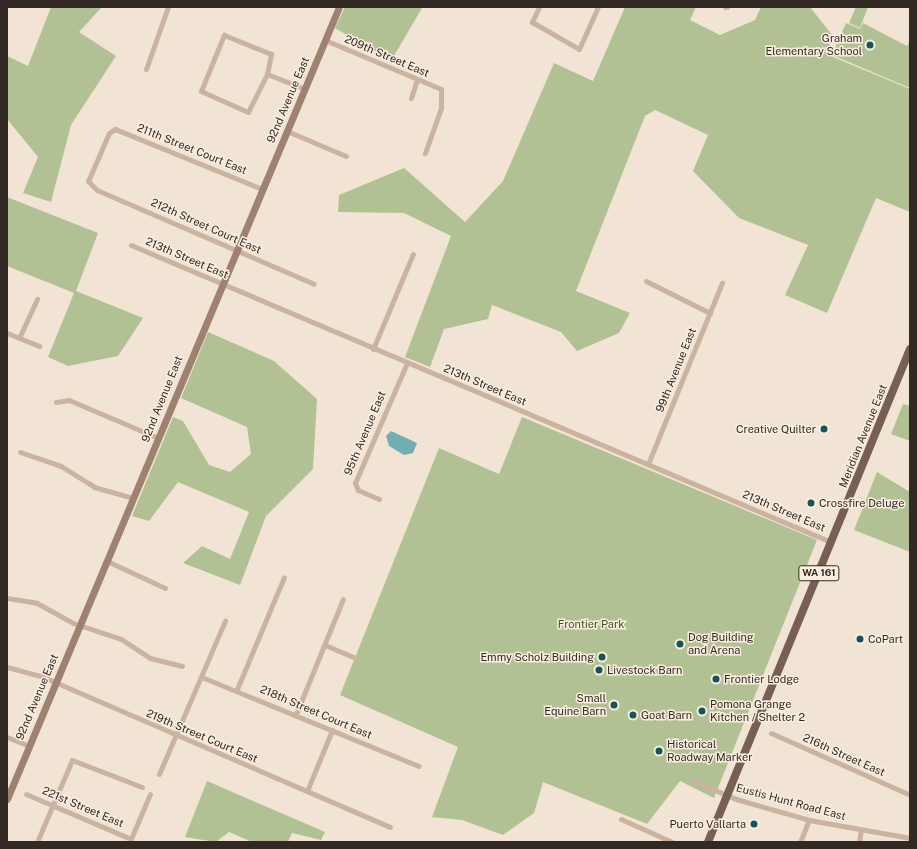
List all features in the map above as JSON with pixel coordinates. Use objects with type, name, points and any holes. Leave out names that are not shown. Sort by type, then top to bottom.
[{"type":"main road","name":"Meridian Avenue East","points":[[708,842],[910,349]]},
{"type":"street","points":[[146,69],[168,7]]},
{"type":"street","name":"92nd Avenue East","points":[[7,799],[236,249],[339,7]]},
{"type":"street","points":[[538,7],[532,22],[579,49],[598,7]]},
{"type":"street","points":[[224,35],[271,54],[267,74],[248,112],[201,91],[224,35]]},
{"type":"street","name":"209th Street East","points":[[325,40],[441,89],[442,100],[425,153]]},
{"type":"street","points":[[267,74],[305,89]]},
{"type":"street","points":[[411,98],[417,80]]},
{"type":"street","name":"211th Street Court East","points":[[91,186],[88,181],[109,133],[115,129],[262,189]]},
{"type":"street","points":[[287,131],[346,156]]},
{"type":"street","name":"212th Street Court East","points":[[91,186],[314,284]]},
{"type":"street","name":"213th Street East","points":[[132,245],[373,349],[831,542]]},
{"type":"street","points":[[373,349],[413,254]]},
{"type":"street","points":[[646,281],[710,313]]},
{"type":"street","name":"99th Avenue East","points":[[648,464],[722,283]]},
{"type":"street","points":[[20,336],[37,299]]},
{"type":"street","points":[[7,334],[20,336],[40,346]]},
{"type":"street","name":"95th Avenue East","points":[[379,499],[358,490],[355,483],[407,363]]},
{"type":"street","points":[[56,402],[69,400],[158,438]]},
{"type":"street","points":[[20,452],[61,466],[94,487],[133,498]]},
{"type":"street","points":[[106,561],[165,588]]},
{"type":"street","points":[[237,689],[284,576]]},
{"type":"street","points":[[7,598],[37,604],[80,625],[121,638],[150,658],[182,666]]},
{"type":"street","points":[[296,714],[343,599]]},
{"type":"street","points":[[160,774],[176,736],[204,678],[225,621]]},
{"type":"street","points":[[325,645],[353,657]]},
{"type":"street","name":"219th Street Court East","points":[[7,667],[55,682],[176,736],[390,827]]},
{"type":"street","name":"218th Street Court East","points":[[204,678],[237,689],[419,766]]},
{"type":"street","points":[[307,791],[332,730]]},
{"type":"street","name":"216th Street East","points":[[771,733],[910,795]]},
{"type":"street","points":[[7,737],[29,746]]},
{"type":"street","points":[[37,842],[73,760],[142,787]]},
{"type":"street","name":"Eustis Hunt Road East","points":[[694,781],[728,796],[809,820],[910,838]]},
{"type":"street","name":"221st Street East","points":[[26,794],[130,840]]},
{"type":"street","points":[[130,840],[150,794]]},
{"type":"street","points":[[621,819],[672,842]]},
{"type":"street","points":[[800,842],[809,820]]},
{"type":"street","points":[[859,842],[861,830]]},
{"type":"green space","points":[[51,7],[102,7],[79,32],[116,56],[71,125],[51,202],[23,193],[38,157],[7,119],[7,56],[28,66]]},
{"type":"green space","points":[[345,7],[422,8],[391,61],[335,28]]},
{"type":"green space","points":[[625,7],[696,7],[690,20],[720,35],[755,20],[761,7],[810,7],[833,36],[826,54],[910,89],[910,212],[876,198],[827,313],[785,295],[808,245],[739,218],[693,171],[708,135],[655,110],[645,116],[576,291],[630,313],[619,333],[577,351],[561,332],[492,305],[488,319],[444,329],[430,367],[405,357],[451,236],[404,213],[338,212],[339,195],[404,168],[465,222],[503,181],[554,63],[593,81]]},
{"type":"green space","points":[[856,7],[868,7],[860,28],[849,23]]},
{"type":"green space","points":[[846,23],[860,29],[863,23],[907,46],[910,40],[910,88],[832,55]]},
{"type":"green space","points":[[7,197],[98,233],[76,291],[143,318],[118,356],[68,366],[48,357],[74,293],[7,266]]},
{"type":"green space","points":[[208,332],[274,361],[317,399],[313,469],[266,516],[240,585],[183,563],[202,546],[230,559],[249,512],[178,482],[149,521],[132,516],[173,417],[183,421],[209,465],[230,472],[251,454],[247,427],[181,398]]},
{"type":"green space","points":[[903,404],[910,406],[910,441],[891,434]]},
{"type":"green space","name":"Frontier Park","points":[[522,417],[817,540],[714,798],[680,781],[647,824],[543,782],[534,813],[503,835],[462,820],[432,817],[458,747],[340,695],[439,448],[499,474]]},
{"type":"green space","points":[[877,472],[910,492],[910,552],[854,530]]},
{"type":"green space","points":[[207,781],[325,832],[321,840],[292,833],[288,842],[252,842],[229,832],[216,842],[185,837]]},
{"type":"water","points":[[391,431],[417,443],[413,453],[404,455],[389,446],[386,436]]},
{"type":"place","name":"Graham Elementary School","points":[[870,45]]},
{"type":"place","name":"Creative Quilter","points":[[824,429]]},
{"type":"place","name":"Crossfire Deluge","points":[[811,503]]},
{"type":"place","name":"CoPart","points":[[860,639]]},
{"type":"place","name":"Dog Building and Arena","points":[[680,644]]},
{"type":"place","name":"Emmy Scholz Building","points":[[602,657]]},
{"type":"place","name":"Livestock Barn","points":[[599,670]]},
{"type":"place","name":"Frontier Lodge","points":[[716,679]]},
{"type":"place","name":"Small Equine Barn","points":[[614,705]]},
{"type":"place","name":"Pomona Grange Kitchen / Shelter 2","points":[[702,711]]},
{"type":"place","name":"Goat Barn","points":[[633,715]]},
{"type":"place","name":"Historical Roadway Marker","points":[[659,751]]},
{"type":"place","name":"Puerto Vallarta","points":[[754,824]]}]
